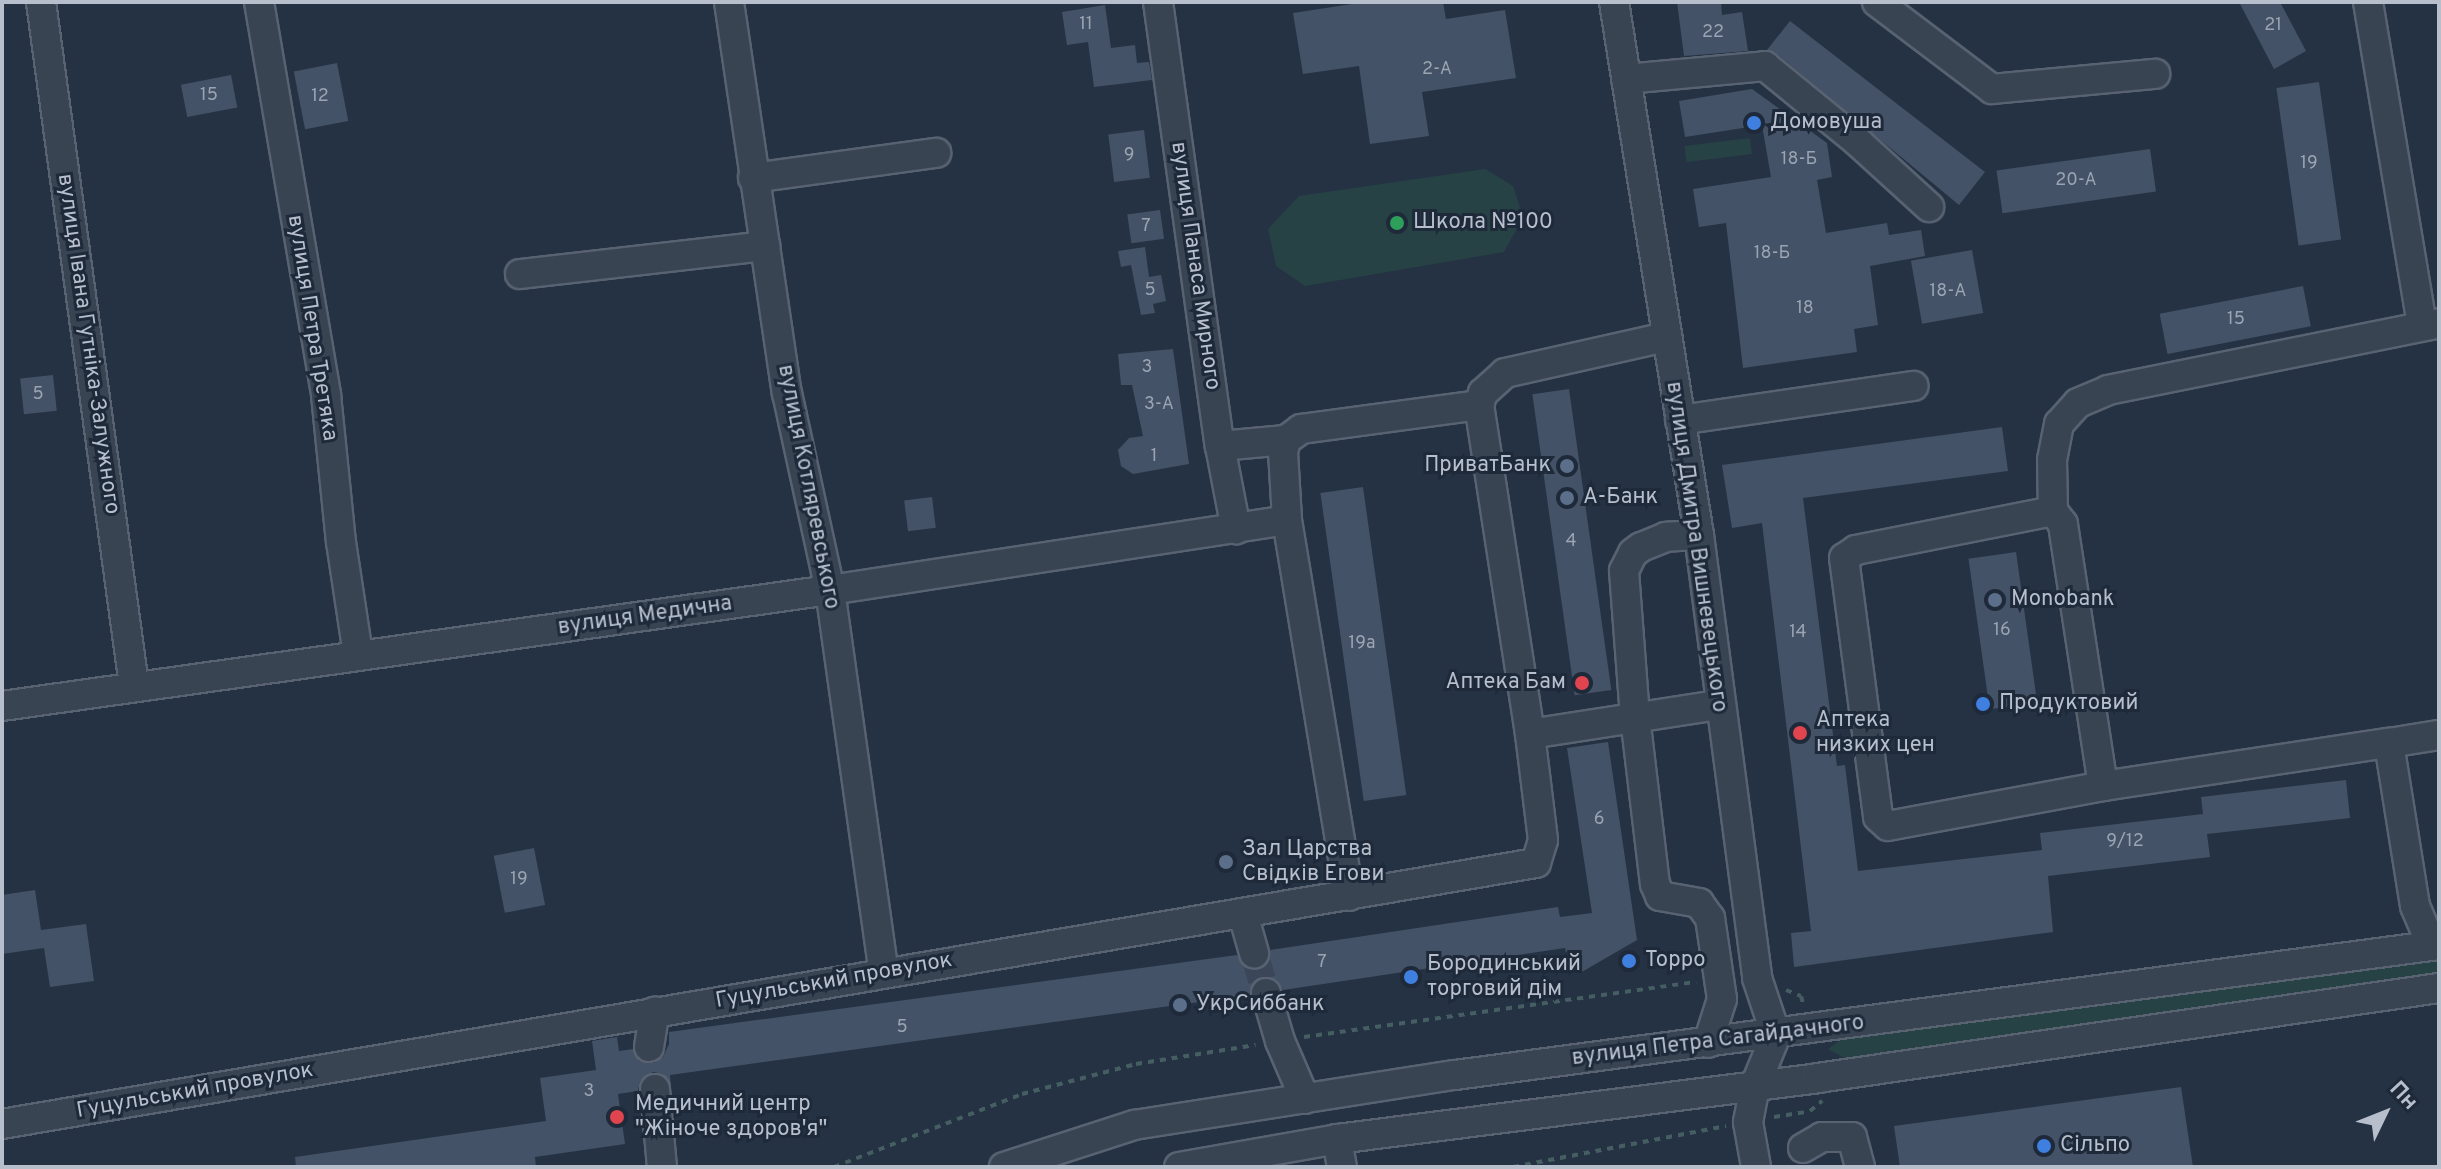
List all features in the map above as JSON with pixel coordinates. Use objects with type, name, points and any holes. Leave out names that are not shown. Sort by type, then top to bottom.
[{"type":"street","name":"вулиця Івана Гутніка-Залужного","points":[[41,2],[134,685]]},
{"type":"street","name":"вулиця Петра Третяка","points":[[259,2],[326,395],[341,542],[358,655]]},
{"type":"street","name":"вулиця Панаса Мирного","points":[[1158,2],[1220,446],[1236,529]]},
{"type":"street","name":"вулиця Дмитра Вишневецького","points":[[1614,2],[1699,535],[1718,705],[1757,978],[1776,1035]]},
{"type":"street","points":[[1877,2],[1992,89],[2155,74]]},
{"type":"street","points":[[2103,786],[2065,533],[2053,511],[2053,440],[2059,424],[2078,403],[2108,390],[2430,324],[2368,2]]},
{"type":"street","name":"вулиця Котляревського","points":[[735,3],[753,178],[787,393],[830,590],[884,972]]},
{"type":"street","points":[[1626,79],[1765,66],[1859,143],[1929,207]]},
{"type":"street","points":[[753,178],[936,153]]},
{"type":"street","points":[[520,274],[765,246]]},
{"type":"street","points":[[1666,337],[1505,373],[1483,393],[1479,405],[1530,734],[1718,705]]},
{"type":"street","points":[[1680,420],[1914,386]]},
{"type":"street","points":[[1220,446],[1286,440],[1301,429],[1479,405]]},
{"type":"street","points":[[1286,440],[1283,452],[1287,520],[1349,896]]},
{"type":"street","points":[[2053,511],[1856,550],[1844,558],[1878,817],[1892,828],[2103,786],[2439,735]]},
{"type":"street","name":"вулиця Медична","points":[[2,706],[134,685],[830,590],[1287,520]]},
{"type":"street","points":[[1699,535],[1666,537],[1641,547],[1633,553],[1624,571],[1635,717],[1657,890],[1669,899],[1704,906],[1710,918],[1722,999],[1708,1043]]},
{"type":"street","name":"Гуцульський провулок","points":[[2,1124],[1536,863],[1543,840],[1530,734]]},
{"type":"street","points":[[2389,743],[2415,906],[2436,945]]},
{"type":"street","points":[[1243,914],[1254,953]]},
{"type":"street","name":"вулиця Петра Сагайдачного","points":[[1004,1167],[1134,1125],[1455,1075],[1776,1035],[2436,945]]},
{"type":"street","points":[[1179,1167],[1340,1153],[1755,1086],[2439,988]]},
{"type":"street","points":[[1266,993],[1280,1041],[1305,1099]]},
{"type":"street","points":[[649,1047],[655,1011]]},
{"type":"street","points":[[1756,1167],[1748,1122],[1755,1086],[1776,1035]]},
{"type":"street","points":[[655,1089],[662,1167]]},
{"type":"street","points":[[1803,1148],[1822,1137],[1852,1137],[1860,1167]]},
{"type":"path","points":[[1757,978],[1801,996],[1808,1016]]},
{"type":"path","points":[[834,1167],[1022,1094],[1136,1064],[1719,979]]},
{"type":"path","points":[[1513,1167],[1810,1111],[1823,1100]]},
{"type":"green space","points":[[1750,138],[1752,154],[1686,162],[1684,146]]},
{"type":"green space","name":"Школа №100","points":[[1485,169],[1513,186],[1523,217],[1504,252],[1305,286],[1276,266],[1268,229],[1299,196]]},
{"type":"green space","points":[[2439,957],[2439,976],[1846,1059],[1828,1049],[1843,1038]]},
{"type":"building","points":[[1365,2],[1443,2],[1446,19],[1505,10],[1516,78],[1422,92],[1429,136],[1370,144],[1359,66],[1303,74],[1293,13]]},
{"type":"building","points":[[1677,2],[1721,2],[1722,15],[1742,12],[1748,51],[1684,56]]},
{"type":"building","points":[[2239,2],[2280,2],[2306,51],[2274,69]]},
{"type":"building","points":[[1105,5],[1111,48],[1135,45],[1137,63],[1149,62],[1152,80],[1094,87],[1088,42],[1067,45],[1062,12]]},
{"type":"building","points":[[1790,21],[1985,172],[1959,205],[1776,53],[1767,50]]},
{"type":"building","points":[[337,63],[348,121],[305,129],[294,71]]},
{"type":"building","points":[[231,75],[237,107],[187,117],[181,85]]},
{"type":"building","points":[[2319,82],[2341,239],[2299,245],[2276,88]]},
{"type":"building","points":[[1752,89],[1827,143],[1832,177],[1817,180],[1826,233],[1887,223],[1889,235],[1921,230],[1925,256],[1870,266],[1878,325],[1854,329],[1857,352],[1743,368],[1726,223],[1699,227],[1693,189],[1771,177],[1762,125],[1685,137],[1679,101]]},
{"type":"building","points":[[1144,130],[1150,178],[1114,182],[1108,134]]},
{"type":"building","points":[[2150,149],[2156,192],[2002,213],[1997,171]]},
{"type":"building","points":[[1160,210],[1164,239],[1131,243],[1127,215]]},
{"type":"building","points":[[1145,247],[1149,277],[1161,275],[1166,301],[1153,304],[1155,313],[1141,315],[1131,265],[1121,267],[1118,251]]},
{"type":"building","points":[[1972,250],[1983,313],[1922,324],[1911,261]]},
{"type":"building","points":[[2303,286],[2311,326],[2168,354],[2160,314]]},
{"type":"building","points":[[1173,349],[1189,464],[1133,474],[1121,466],[1118,450],[1129,438],[1143,436],[1132,385],[1121,385],[1118,354]]},
{"type":"building","points":[[53,375],[57,411],[24,414],[20,378]]},
{"type":"building","points":[[1569,389],[1611,690],[1575,695],[1532,394]]},
{"type":"building","points":[[2002,427],[2008,471],[1803,498],[1837,766],[1845,765],[1858,871],[2042,850],[2040,833],[2203,814],[2201,797],[2346,780],[2350,818],[2207,834],[2210,857],[2048,876],[2053,932],[1794,967],[1791,933],[1811,931],[1762,523],[1732,528],[1722,465]]},
{"type":"building","points":[[1363,487],[1406,795],[1364,801],[1320,493]]},
{"type":"building","points":[[932,497],[936,528],[908,531],[904,500]]},
{"type":"building","points":[[2016,552],[2037,703],[1990,709],[1968,559]]},
{"type":"building","points":[[1608,742],[1637,940],[1580,973],[1577,956],[1567,957],[1565,948],[1283,990],[1277,980],[1262,977],[1253,982],[1250,995],[670,1075],[671,1086],[663,1074],[653,1072],[640,1081],[638,1091],[618,1094],[625,1144],[535,1157],[536,1167],[296,1167],[295,1157],[546,1121],[540,1078],[596,1070],[592,1041],[617,1037],[619,1051],[633,1049],[639,1061],[654,1063],[663,1057],[669,1044],[669,1032],[1237,955],[1243,966],[1258,969],[1267,964],[1270,950],[1558,907],[1560,917],[1592,913],[1567,748]]},
{"type":"building","points":[[534,848],[545,905],[505,913],[494,856]]},
{"type":"building","points":[[35,890],[41,930],[86,924],[94,981],[50,987],[44,948],[2,954],[2,895]]},
{"type":"building","name":"Сільпо","points":[[2181,1087],[2193,1167],[1900,1167],[1894,1126]]},
{"type":"tunnel","points":[[1254,953],[1266,993]]},
{"type":"place","name":"Домовуша","points":[[1754,123]]},
{"type":"place","name":"Школа №100","points":[[1397,223]]},
{"type":"place","name":"ПриватБанк","points":[[1567,466]]},
{"type":"place","name":"А-Банк","points":[[1567,498]]},
{"type":"place","name":"Monobank","points":[[1995,600]]},
{"type":"place","name":"Аптека Бам","points":[[1582,683]]},
{"type":"place","name":"Продуктовий","points":[[1983,704]]},
{"type":"place","name":"Аптека низких цен","points":[[1800,733]]},
{"type":"place","name":"Зал Царства Свiдкiв Егови","points":[[1226,862]]},
{"type":"place","name":"Торро","points":[[1629,961]]},
{"type":"place","name":"Бородинський торговий дім","points":[[1411,977]]},
{"type":"place","name":"УкрСиббанк","points":[[1180,1005]]},
{"type":"place","name":"Медичний центр \"Жіноче здоров'я\"","points":[[617,1117]]},
{"type":"place","name":"Сільпо","points":[[2044,1146]]}]
